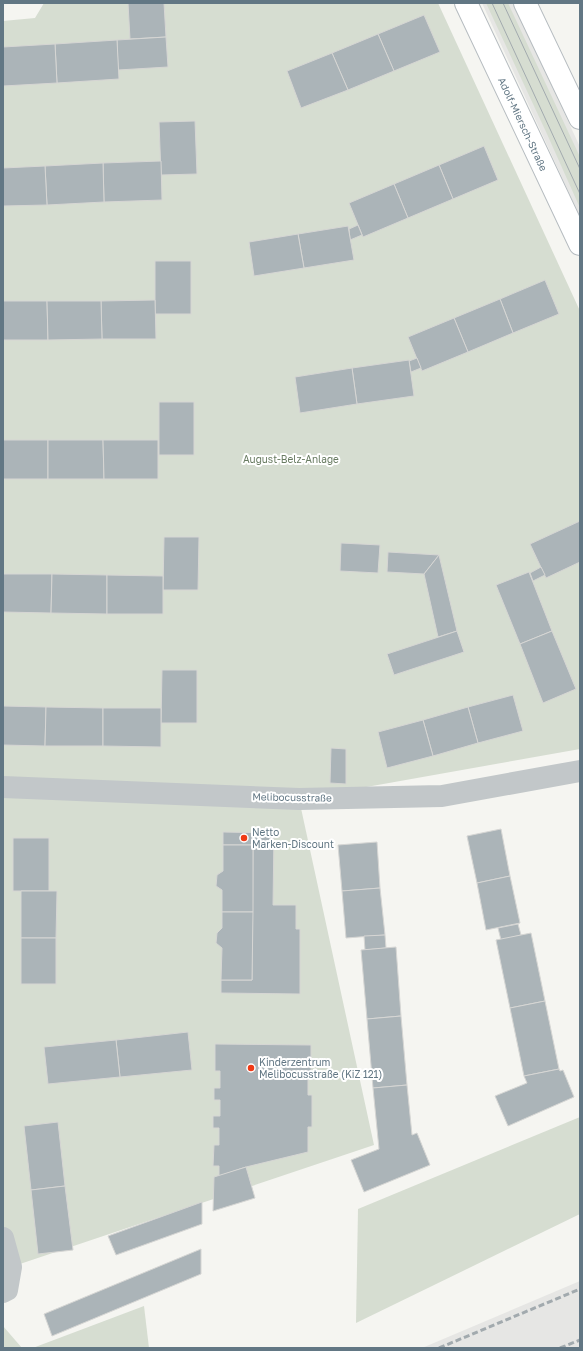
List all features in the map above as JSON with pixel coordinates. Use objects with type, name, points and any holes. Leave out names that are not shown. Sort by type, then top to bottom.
[{"type":"main road","name":"Adolf-Miersch-Straße","points":[[466,3],[580,244]]},
{"type":"main road","points":[[525,3],[580,118]]},
{"type":"street","name":"Melibocusstraße","points":[[3,787],[299,799],[442,796],[580,771]]},
{"type":"street","points":[[3,1238],[11,1266],[7,1290],[3,1292]]},
{"type":"shaded area","points":[[482,3],[513,3],[580,147],[580,217]]},
{"type":"shaded area","points":[[580,1281],[580,1348],[422,1348]]},
{"type":"green space","name":"August-Belz-Anlage","points":[[44,3],[438,3],[580,311],[580,749],[299,799],[374,1145],[11,1267],[3,1228],[3,21],[35,18]]},
{"type":"green space","points":[[486,3],[508,3],[580,157],[580,208],[547,134]]},
{"type":"green space","points":[[580,1117],[580,1214],[356,1323],[358,1209]]},
{"type":"green space","points":[[144,1306],[149,1348],[33,1348],[38,1346]]},
{"type":"green space","points":[[3,1326],[22,1348],[3,1348]]},
{"type":"building","points":[[128,3],[164,3],[166,37],[130,39]]},
{"type":"building","points":[[424,15],[440,52],[394,71],[378,34]]},
{"type":"building","points":[[378,34],[394,71],[348,90],[332,53]]},
{"type":"building","points":[[166,37],[168,67],[118,70],[117,40]]},
{"type":"building","points":[[117,40],[119,79],[57,83],[55,44]]},
{"type":"building","points":[[55,44],[57,83],[3,86],[3,47]]},
{"type":"building","points":[[332,53],[348,90],[301,108],[287,71]]},
{"type":"building","points":[[195,121],[197,174],[161,175],[159,122]]},
{"type":"building","points":[[484,146],[498,180],[453,199],[439,165]]},
{"type":"building","points":[[161,161],[162,200],[104,202],[103,163]]},
{"type":"building","points":[[103,163],[104,202],[47,205],[45,166]]},
{"type":"building","points":[[439,165],[453,199],[408,218],[394,184]]},
{"type":"building","points":[[45,166],[47,205],[3,206],[3,168]]},
{"type":"building","points":[[394,184],[408,218],[363,237],[349,203]]},
{"type":"building","points":[[358,225],[362,235],[350,240],[349,229]]},
{"type":"building","points":[[348,226],[354,260],[304,268],[298,234]]},
{"type":"building","points":[[298,234],[304,268],[254,276],[249,242]]},
{"type":"building","points":[[155,261],[191,261],[191,314],[155,314]]},
{"type":"building","points":[[545,280],[559,314],[513,333],[500,299]]},
{"type":"building","points":[[500,299],[513,333],[468,352],[454,318]]},
{"type":"building","points":[[155,300],[156,339],[102,339],[101,301]]},
{"type":"building","points":[[3,301],[47,301],[48,340],[3,340]]},
{"type":"building","points":[[47,301],[101,301],[102,339],[48,340]]},
{"type":"building","points":[[454,318],[468,352],[422,371],[408,337]]},
{"type":"building","points":[[417,358],[421,368],[411,372],[409,361]]},
{"type":"building","points":[[409,360],[414,396],[357,404],[352,368]]},
{"type":"building","points":[[352,368],[357,404],[300,413],[295,377]]},
{"type":"building","points":[[159,402],[194,402],[194,455],[159,455]]},
{"type":"building","points":[[3,440],[48,440],[48,479],[3,479]]},
{"type":"building","points":[[48,440],[103,440],[104,479],[48,479]]},
{"type":"building","points":[[103,440],[158,440],[158,479],[104,479]]},
{"type":"building","points":[[580,521],[580,562],[546,578],[530,544]]},
{"type":"building","points":[[164,537],[199,537],[198,590],[163,590]]},
{"type":"building","points":[[341,543],[380,545],[378,573],[340,571]]},
{"type":"building","points":[[388,552],[439,555],[424,574],[387,572]]},
{"type":"building","points":[[439,555],[457,631],[438,637],[424,574]]},
{"type":"building","points":[[541,567],[545,575],[533,581],[530,573]]},
{"type":"building","points":[[529,572],[552,631],[520,644],[496,585]]},
{"type":"building","points":[[3,574],[52,574],[51,613],[3,612]]},
{"type":"building","points":[[52,574],[107,575],[107,614],[51,613]]},
{"type":"building","points":[[107,575],[163,576],[163,614],[107,614]]},
{"type":"building","points":[[457,631],[464,652],[394,675],[387,654]]},
{"type":"building","points":[[552,631],[576,689],[543,703],[520,644]]},
{"type":"building","points":[[162,670],[197,670],[197,723],[161,723]]},
{"type":"building","points":[[513,695],[523,731],[478,743],[468,707]]},
{"type":"building","points":[[3,706],[46,707],[45,746],[3,745]]},
{"type":"building","points":[[46,707],[103,708],[103,746],[45,746]]},
{"type":"building","points":[[468,707],[478,743],[433,756],[423,720]]},
{"type":"building","points":[[103,708],[161,708],[161,747],[103,746]]},
{"type":"building","points":[[423,720],[433,756],[387,768],[378,732]]},
{"type":"building","points":[[331,748],[346,749],[346,784],[330,783]]},
{"type":"building","points":[[501,829],[510,876],[477,883],[467,836]]},
{"type":"building","points":[[223,832],[274,833],[273,905],[296,905],[296,929],[300,929],[300,994],[221,993],[221,980],[252,980],[253,845],[223,845]]},
{"type":"building","points":[[13,838],[49,838],[49,891],[13,891]]},
{"type":"building","points":[[377,842],[380,888],[342,891],[338,845]]},
{"type":"building","points":[[223,845],[253,845],[253,912],[222,912],[222,890],[216,886],[217,875],[223,871]]},
{"type":"building","points":[[510,876],[520,923],[486,930],[477,883]]},
{"type":"building","points":[[380,888],[385,935],[346,938],[342,891]]},
{"type":"building","points":[[21,891],[57,891],[56,938],[21,938]]},
{"type":"building","points":[[222,912],[253,912],[252,980],[221,980],[222,948],[216,943],[217,933],[222,928]]},
{"type":"building","points":[[518,924],[521,935],[501,940],[498,928]]},
{"type":"building","points":[[531,933],[545,1001],[510,1008],[496,940]]},
{"type":"building","points":[[385,935],[386,948],[365,950],[364,936]]},
{"type":"building","points":[[21,938],[56,938],[56,984],[21,984]]},
{"type":"building","points":[[396,947],[401,1016],[367,1019],[361,950]]},
{"type":"building","points":[[545,1001],[559,1069],[524,1076],[510,1008]]},
{"type":"building","points":[[401,1016],[407,1085],[373,1088],[367,1019]]},
{"type":"building","points":[[188,1032],[192,1070],[120,1077],[116,1040]]},
{"type":"building","points":[[116,1040],[120,1077],[48,1084],[44,1047]]},
{"type":"building","points":[[215,1044],[311,1045],[311,1072],[308,1072],[308,1095],[312,1095],[312,1127],[308,1127],[308,1152],[246,1167],[219,1176],[219,1166],[213,1166],[214,1145],[219,1145],[219,1128],[213,1128],[213,1116],[220,1116],[220,1100],[214,1100],[214,1088],[220,1088],[220,1071],[215,1071]]},
{"type":"building","points":[[559,1069],[560,1071],[563,1070],[574,1097],[508,1126],[495,1096],[527,1083],[524,1076]]},
{"type":"building","points":[[407,1085],[412,1135],[417,1133],[430,1165],[364,1192],[351,1160],[379,1149],[373,1088]]},
{"type":"building","points":[[58,1122],[65,1186],[31,1190],[24,1126]]},
{"type":"building","points":[[246,1167],[255,1198],[213,1211],[214,1177]]},
{"type":"building","points":[[65,1186],[73,1250],[38,1254],[31,1190]]},
{"type":"building","points":[[202,1202],[202,1224],[116,1255],[108,1236]]},
{"type":"building","points":[[201,1249],[201,1274],[52,1336],[44,1314]]},
{"type":"tram line","points":[[492,3],[580,194]]},
{"type":"tram line","points":[[503,3],[580,169]]},
{"type":"railway","points":[[439,1348],[580,1289]]},
{"type":"railway","points":[[560,1348],[580,1340]]},
{"type":"place","name":"Netto Marken-Discount","points":[[244,838]]},
{"type":"place","name":"Kinderzentrum Melibocusstraße (KiZ 121)","points":[[251,1068]]}]
